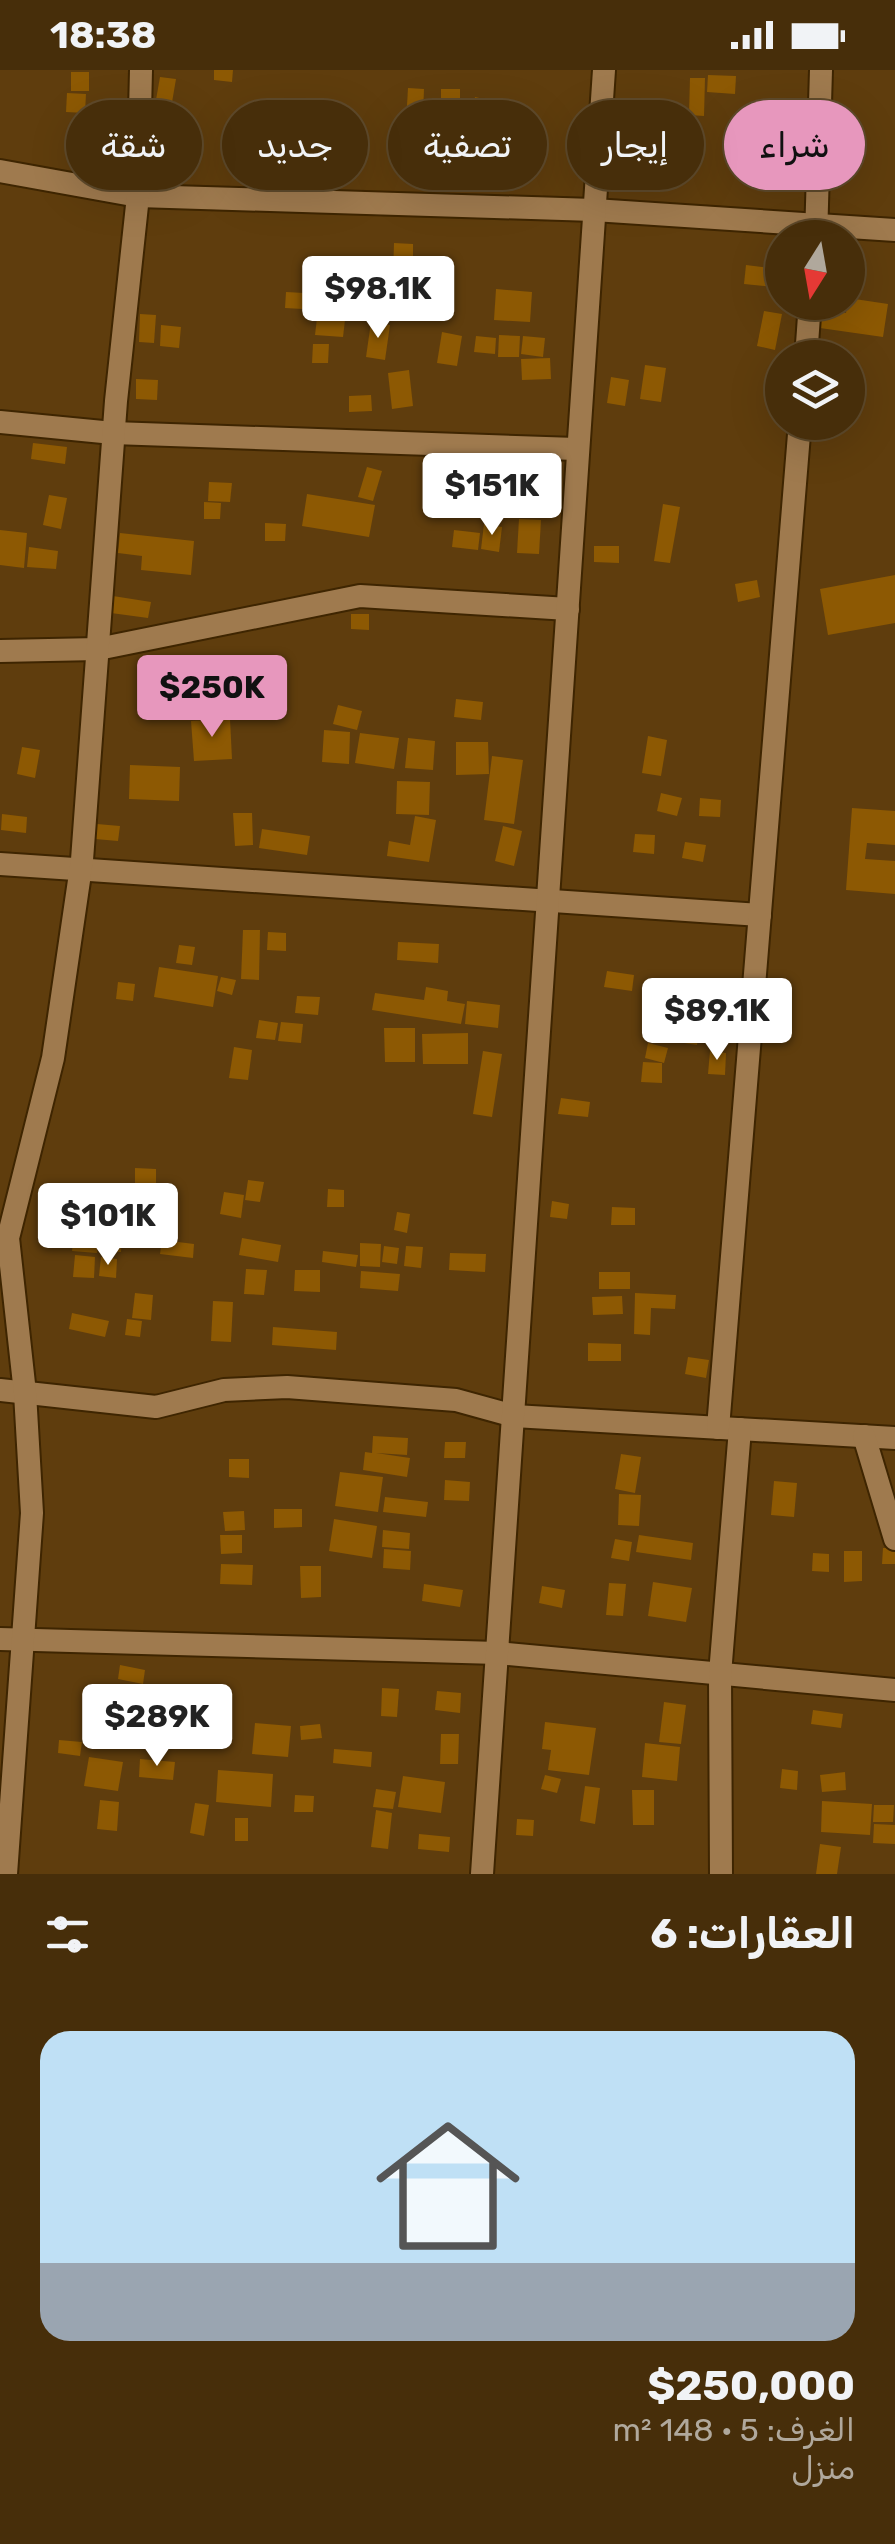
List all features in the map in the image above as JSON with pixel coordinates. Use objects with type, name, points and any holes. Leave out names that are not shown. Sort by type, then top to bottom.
[{"type":"street","points":[[6,1874],[11,1640],[32,1513],[25,1393],[8,1238],[53,1058],[80,869],[114,433],[138,196],[141,70]]},
{"type":"street","points":[[482,1874],[604,70]]},
{"type":"street","points":[[816,220],[821,70]]},
{"type":"street","points":[[0,172],[138,196],[594,210],[765,226]]},
{"type":"street","points":[[865,230],[895,230]]},
{"type":"street","points":[[0,422],[114,433],[576,449]]},
{"type":"street","points":[[721,1874],[720,1674],[729,1429],[760,915],[799,440]]},
{"type":"street","points":[[0,652],[98,649],[360,596],[568,609]]},
{"type":"street","points":[[0,864],[760,915]]},
{"type":"street","points":[[0,1390],[156,1407],[224,1390],[287,1387],[456,1400],[514,1416],[895,1438]]},
{"type":"street","points":[[864,1436],[895,1540]]},
{"type":"street","points":[[11,1640],[498,1653],[895,1690]]},
{"type":"building","points":[[214,70],[233,70],[232,82],[214,80]]},
{"type":"building","points":[[71,72],[89,72],[89,91],[71,91]]},
{"type":"building","points":[[708,75],[736,76],[735,94],[707,92]]},
{"type":"building","points":[[160,77],[176,79],[172,100],[156,100]]},
{"type":"building","points":[[690,78],[705,78],[704,116],[704,100],[689,100]]},
{"type":"building","points":[[408,88],[424,89],[424,100],[407,100]]},
{"type":"building","points":[[441,89],[460,89],[460,100],[441,100]]},
{"type":"building","points":[[67,93],[86,94],[86,100],[67,100]]},
{"type":"building","points":[[394,243],[413,244],[413,277],[393,277]]},
{"type":"building","points":[[746,265],[765,267],[765,286],[744,284]]},
{"type":"building","points":[[401,281],[426,285],[421,317],[396,314]]},
{"type":"building","points":[[496,289],[532,292],[530,322],[494,320]]},
{"type":"building","points":[[286,292],[304,293],[303,309],[285,308]]},
{"type":"building","points":[[865,301],[888,304],[883,337],[820,328],[821,320],[865,320]]},
{"type":"building","points":[[765,311],[765,320],[781,320],[777,340],[765,340],[765,348],[757,346]]},
{"type":"building","points":[[140,314],[156,315],[154,343],[139,342]]},
{"type":"building","points":[[317,318],[345,320],[343,337],[315,335]]},
{"type":"building","points":[[371,322],[390,325],[385,360],[366,357]]},
{"type":"building","points":[[161,325],[181,327],[179,348],[160,346]]},
{"type":"building","points":[[442,332],[462,336],[457,366],[437,363]]},
{"type":"building","points":[[499,335],[520,336],[519,357],[498,357]]},
{"type":"building","points":[[476,336],[496,338],[495,354],[474,352]]},
{"type":"building","points":[[523,336],[545,338],[543,357],[521,354]]},
{"type":"building","points":[[313,344],[329,344],[328,363],[312,363]]},
{"type":"building","points":[[550,358],[551,379],[522,380],[521,359]]},
{"type":"building","points":[[645,365],[666,368],[661,402],[640,399]]},
{"type":"building","points":[[409,370],[413,406],[392,409],[388,373]]},
{"type":"building","points":[[611,377],[629,380],[625,406],[607,403]]},
{"type":"building","points":[[136,379],[158,380],[157,400],[136,399]]},
{"type":"building","points":[[371,395],[372,411],[349,412],[349,396]]},
{"type":"building","points":[[33,443],[67,447],[65,464],[31,459]]},
{"type":"building","points":[[367,467],[382,471],[373,501],[358,497]]},
{"type":"building","points":[[209,482],[232,483],[230,502],[208,501]]},
{"type":"building","points":[[522,493],[541,495],[539,517],[520,515]]},
{"type":"building","points":[[307,494],[375,505],[369,537],[302,526]]},
{"type":"building","points":[[49,495],[67,498],[61,529],[43,525]]},
{"type":"building","points":[[204,502],[221,503],[220,519],[204,519]]},
{"type":"building","points":[[663,504],[680,507],[670,563],[654,561]]},
{"type":"building","points":[[519,519],[541,520],[539,554],[517,553]]},
{"type":"building","points":[[265,523],[286,524],[285,541],[265,541]]},
{"type":"building","points":[[484,524],[502,527],[499,552],[481,549]]},
{"type":"building","points":[[0,530],[27,533],[24,568],[0,565]]},
{"type":"building","points":[[454,530],[480,533],[478,550],[452,547]]},
{"type":"building","points":[[120,533],[194,541],[191,575],[141,570],[142,556],[118,553]]},
{"type":"building","points":[[594,546],[619,546],[619,563],[594,562]]},
{"type":"building","points":[[29,547],[58,551],[56,569],[27,567]]},
{"type":"building","points":[[895,575],[895,623],[828,635],[820,589]]},
{"type":"building","points":[[757,580],[760,597],[738,602],[735,584]]},
{"type":"building","points":[[113,596],[151,602],[148,618],[111,613]]},
{"type":"building","points":[[351,614],[369,614],[369,630],[351,629]]},
{"type":"building","points":[[456,699],[483,702],[481,720],[454,717]]},
{"type":"building","points":[[338,705],[362,711],[357,730],[333,724]]},
{"type":"building","points":[[230,719],[232,759],[194,761],[191,721]]},
{"type":"building","points":[[324,730],[350,732],[349,764],[322,762]]},
{"type":"building","points":[[360,733],[399,738],[394,769],[355,763]]},
{"type":"building","points":[[648,736],[667,740],[661,776],[642,773]]},
{"type":"building","points":[[408,738],[435,741],[433,770],[405,768]]},
{"type":"building","points":[[456,742],[488,742],[489,774],[456,775]]},
{"type":"building","points":[[22,747],[40,750],[35,778],[17,774]]},
{"type":"building","points":[[492,756],[523,760],[514,824],[484,820]]},
{"type":"building","points":[[130,765],[180,767],[179,801],[129,799]]},
{"type":"building","points":[[397,781],[430,782],[429,815],[396,814]]},
{"type":"building","points":[[661,793],[682,798],[677,816],[657,811]]},
{"type":"building","points":[[700,798],[721,800],[720,817],[699,816]]},
{"type":"building","points":[[852,808],[895,811],[895,845],[867,843],[865,859],[895,861],[895,894],[846,890]]},
{"type":"building","points":[[233,813],[252,813],[253,845],[235,846]]},
{"type":"building","points":[[2,814],[27,817],[26,833],[1,830]]},
{"type":"building","points":[[415,816],[436,820],[429,862],[387,856],[389,841],[410,845]]},
{"type":"building","points":[[97,824],[120,826],[118,841],[95,839]]},
{"type":"building","points":[[503,826],[522,831],[514,866],[495,861]]},
{"type":"building","points":[[262,829],[310,836],[307,855],[259,848]]},
{"type":"building","points":[[635,834],[655,835],[654,854],[633,852]]},
{"type":"building","points":[[685,842],[706,845],[703,862],[682,858]]},
{"type":"building","points":[[243,930],[260,930],[259,980],[241,979]]},
{"type":"building","points":[[268,932],[286,933],[286,951],[267,950]]},
{"type":"building","points":[[398,942],[439,944],[438,963],[397,960]]},
{"type":"building","points":[[179,945],[195,947],[192,965],[176,963]]},
{"type":"building","points":[[159,967],[218,976],[213,1007],[154,997]]},
{"type":"building","points":[[607,971],[634,975],[632,991],[604,987]]},
{"type":"building","points":[[221,977],[236,980],[232,995],[217,991]]},
{"type":"building","points":[[118,982],[135,984],[133,1001],[116,999]]},
{"type":"building","points":[[426,987],[448,991],[447,1001],[465,1004],[461,1024],[372,1010],[375,993],[424,1000]]},
{"type":"building","points":[[297,996],[320,997],[318,1015],[295,1013]]},
{"type":"building","points":[[467,1001],[500,1005],[498,1028],[465,1024]]},
{"type":"building","points":[[684,1006],[703,1010],[697,1045],[678,1042]]},
{"type":"building","points":[[259,1020],[278,1023],[275,1040],[256,1038]]},
{"type":"building","points":[[281,1022],[303,1024],[301,1043],[278,1041]]},
{"type":"building","points":[[384,1028],[415,1028],[415,1062],[385,1062]]},
{"type":"building","points":[[468,1033],[468,1064],[423,1064],[422,1034]]},
{"type":"building","points":[[648,1043],[668,1048],[664,1063],[645,1058]]},
{"type":"building","points":[[234,1047],[252,1050],[248,1080],[229,1078]]},
{"type":"building","points":[[483,1051],[502,1054],[492,1117],[473,1114]]},
{"type":"building","points":[[710,1051],[726,1053],[725,1075],[708,1074]]},
{"type":"building","points":[[643,1062],[662,1063],[662,1083],[641,1082]]},
{"type":"building","points":[[561,1098],[590,1102],[588,1117],[558,1114]]},
{"type":"building","points":[[135,1168],[156,1169],[156,1184],[135,1183]]},
{"type":"building","points":[[248,1180],[264,1182],[260,1202],[245,1200]]},
{"type":"building","points":[[328,1189],[344,1190],[344,1207],[327,1207]]},
{"type":"building","points":[[224,1192],[244,1195],[241,1218],[220,1214]]},
{"type":"building","points":[[552,1201],[569,1204],[567,1219],[550,1217]]},
{"type":"building","points":[[612,1207],[635,1208],[635,1225],[611,1225]]},
{"type":"building","points":[[397,1212],[410,1214],[407,1233],[394,1230]]},
{"type":"building","points":[[102,1230],[122,1232],[121,1252],[100,1251]]},
{"type":"building","points":[[74,1233],[99,1235],[97,1253],[72,1251]]},
{"type":"building","points":[[242,1238],[281,1245],[278,1262],[239,1255]]},
{"type":"building","points":[[162,1240],[194,1244],[193,1258],[160,1254]]},
{"type":"building","points":[[360,1243],[381,1244],[380,1267],[360,1266]]},
{"type":"building","points":[[384,1246],[399,1248],[397,1264],[382,1262]]},
{"type":"building","points":[[406,1246],[423,1247],[421,1268],[404,1266]]},
{"type":"building","points":[[323,1251],[358,1255],[356,1267],[322,1262]]},
{"type":"building","points":[[450,1253],[486,1254],[485,1272],[449,1270]]},
{"type":"building","points":[[75,1255],[95,1257],[94,1278],[73,1277]]},
{"type":"building","points":[[101,1257],[117,1259],[116,1278],[99,1276]]},
{"type":"building","points":[[246,1269],[267,1270],[264,1295],[244,1294]]},
{"type":"building","points":[[295,1270],[320,1270],[320,1292],[294,1291]]},
{"type":"building","points":[[361,1271],[400,1274],[398,1291],[360,1288]]},
{"type":"building","points":[[599,1272],[630,1272],[630,1289],[599,1289]]},
{"type":"building","points":[[135,1293],[153,1295],[151,1320],[132,1318]]},
{"type":"building","points":[[635,1293],[676,1295],[675,1309],[651,1308],[650,1335],[634,1334]]},
{"type":"building","points":[[622,1296],[623,1314],[593,1315],[592,1297]]},
{"type":"building","points":[[213,1301],[233,1302],[231,1342],[211,1341]]},
{"type":"building","points":[[72,1313],[109,1321],[105,1337],[69,1329]]},
{"type":"building","points":[[127,1319],[142,1321],[140,1337],[125,1335]]},
{"type":"building","points":[[273,1327],[337,1332],[336,1350],[272,1345]]},
{"type":"building","points":[[588,1343],[621,1344],[621,1361],[588,1361]]},
{"type":"building","points":[[688,1357],[709,1360],[706,1378],[685,1374]]},
{"type":"building","points":[[373,1436],[408,1438],[407,1455],[376,1453],[410,1458],[407,1477],[363,1470],[365,1452],[372,1453]]},
{"type":"building","points":[[445,1442],[466,1442],[465,1458],[444,1458]]},
{"type":"building","points":[[621,1454],[641,1457],[635,1493],[615,1489]]},
{"type":"building","points":[[229,1459],[249,1459],[249,1478],[229,1477]]},
{"type":"building","points":[[340,1472],[383,1477],[378,1512],[335,1506]]},
{"type":"building","points":[[445,1480],[470,1482],[469,1501],[444,1500]]},
{"type":"building","points":[[774,1481],[797,1483],[794,1517],[771,1515]]},
{"type":"building","points":[[619,1494],[641,1495],[639,1526],[618,1525]]},
{"type":"building","points":[[385,1497],[428,1502],[426,1517],[383,1512]]},
{"type":"building","points":[[274,1509],[302,1509],[302,1527],[274,1528]]},
{"type":"building","points":[[244,1511],[245,1530],[225,1531],[223,1512]]},
{"type":"building","points":[[334,1519],[377,1526],[372,1558],[329,1551]]},
{"type":"building","points":[[383,1530],[410,1533],[409,1549],[382,1547]]},
{"type":"building","points":[[220,1535],[242,1535],[242,1553],[221,1554]]},
{"type":"building","points":[[639,1535],[693,1543],[691,1560],[636,1552]]},
{"type":"building","points":[[615,1539],[632,1542],[629,1561],[611,1558]]},
{"type":"building","points":[[883,1548],[895,1548],[895,1564],[882,1564]]},
{"type":"building","points":[[384,1549],[411,1551],[410,1570],[383,1568]]},
{"type":"building","points":[[844,1551],[862,1551],[862,1581],[844,1582]]},
{"type":"building","points":[[813,1553],[829,1554],[829,1572],[812,1571]]},
{"type":"building","points":[[221,1564],[253,1565],[252,1585],[220,1584]]},
{"type":"building","points":[[300,1566],[321,1566],[321,1597],[301,1598]]},
{"type":"building","points":[[653,1582],[692,1588],[686,1622],[648,1616]]},
{"type":"building","points":[[609,1583],[626,1584],[623,1616],[606,1615]]},
{"type":"building","points":[[424,1584],[463,1590],[460,1607],[422,1601]]},
{"type":"building","points":[[542,1586],[565,1590],[562,1608],[539,1603]]},
{"type":"building","points":[[120,1665],[145,1670],[143,1684],[118,1679]]},
{"type":"building","points":[[382,1688],[399,1689],[397,1717],[381,1716]]},
{"type":"building","points":[[437,1691],[461,1693],[460,1713],[435,1710]]},
{"type":"building","points":[[150,1698],[170,1701],[167,1732],[147,1730]]},
{"type":"building","points":[[664,1702],[686,1705],[681,1744],[659,1742]]},
{"type":"building","points":[[111,1703],[128,1703],[128,1718],[111,1718]]},
{"type":"building","points":[[813,1710],[843,1714],[841,1728],[811,1724]]},
{"type":"building","points":[[195,1715],[211,1716],[211,1733],[194,1733]]},
{"type":"building","points":[[545,1722],[596,1728],[589,1775],[548,1770],[551,1750],[542,1749]]},
{"type":"building","points":[[84,1723],[101,1723],[101,1742],[83,1742]]},
{"type":"building","points":[[255,1723],[291,1726],[288,1757],[252,1754]]},
{"type":"building","points":[[320,1724],[322,1738],[301,1740],[300,1726]]},
{"type":"building","points":[[441,1734],[459,1734],[458,1764],[440,1764]]},
{"type":"building","points":[[59,1740],[82,1742],[80,1756],[58,1753]]},
{"type":"building","points":[[645,1743],[680,1747],[677,1781],[642,1777]]},
{"type":"building","points":[[334,1749],[372,1752],[371,1767],[333,1763]]},
{"type":"building","points":[[89,1757],[123,1762],[118,1791],[84,1786]]},
{"type":"building","points":[[140,1759],[175,1762],[173,1780],[139,1777]]},
{"type":"building","points":[[782,1769],[798,1771],[797,1790],[780,1788]]},
{"type":"building","points":[[218,1770],[273,1774],[271,1807],[216,1802]]},
{"type":"building","points":[[845,1772],[846,1790],[822,1792],[820,1775]]},
{"type":"building","points":[[545,1775],[561,1779],[557,1793],[541,1789]]},
{"type":"building","points":[[403,1776],[445,1782],[441,1813],[398,1807]]},
{"type":"building","points":[[585,1786],[600,1788],[595,1824],[580,1821]]},
{"type":"building","points":[[376,1789],[396,1792],[393,1809],[373,1807]]},
{"type":"building","points":[[632,1790],[654,1790],[654,1825],[633,1825]]},
{"type":"building","points":[[295,1795],[314,1796],[313,1812],[294,1812]]},
{"type":"building","points":[[100,1800],[119,1802],[117,1831],[97,1829]]},
{"type":"building","points":[[822,1801],[872,1804],[870,1835],[821,1832]]},
{"type":"building","points":[[195,1803],[209,1805],[204,1836],[190,1833]]},
{"type":"building","points":[[874,1805],[894,1805],[893,1822],[873,1822]]},
{"type":"building","points":[[376,1810],[392,1813],[388,1849],[371,1847]]},
{"type":"building","points":[[235,1818],[248,1818],[248,1841],[235,1841]]},
{"type":"building","points":[[517,1819],[534,1820],[533,1836],[516,1835]]},
{"type":"building","points":[[874,1824],[895,1825],[895,1844],[873,1843]]},
{"type":"building","points":[[419,1834],[450,1837],[449,1852],[418,1849]]},
{"type":"building","points":[[820,1844],[841,1847],[837,1874],[816,1874]]}]
